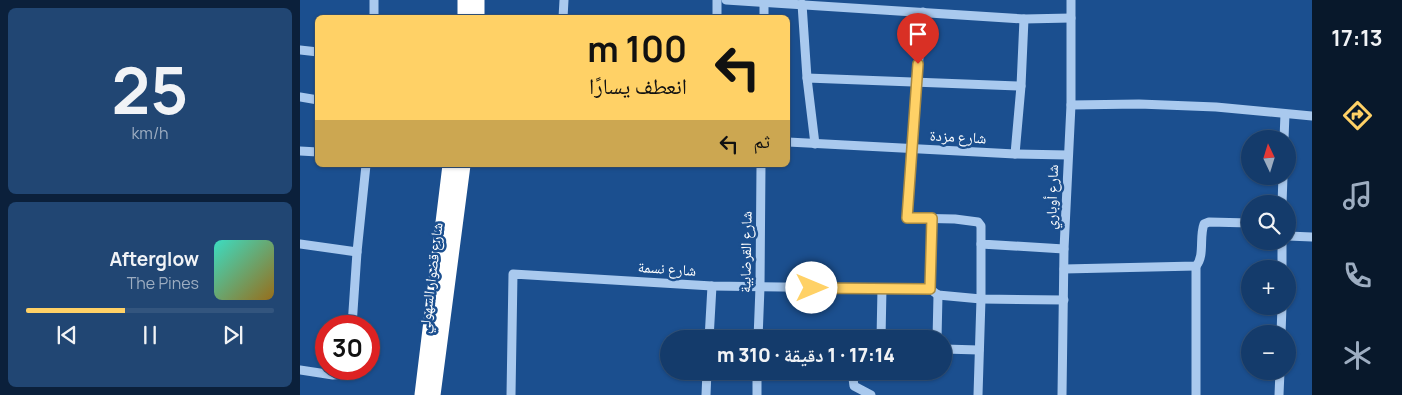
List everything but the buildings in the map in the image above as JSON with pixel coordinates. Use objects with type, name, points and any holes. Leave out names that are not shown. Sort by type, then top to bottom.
[{"type":"highway","points":[[465,0],[465,15]]},
{"type":"highway","points":[[477,0],[477,15]]},
{"type":"highway","points":[[422,395],[450,167]]},
{"type":"highway","name":"شارع قضوار السهولي","points":[[433,395],[463,167]]},
{"type":"street","points":[[374,0],[374,15]]},
{"type":"street","points":[[563,15],[564,0]]},
{"type":"street","points":[[717,15],[718,0]]},
{"type":"street","points":[[726,0],[1024,19],[1071,18]]},
{"type":"street","name":"شارع أوباري","points":[[1062,395],[1064,249],[1071,105],[1072,0]]},
{"type":"street","points":[[764,15],[765,1]]},
{"type":"street","points":[[802,4],[807,78],[815,144]]},
{"type":"street","points":[[923,12],[916,82],[907,218],[978,222],[981,226],[978,395]]},
{"type":"street","points":[[1015,154],[1022,86],[1024,19]]},
{"type":"street","points":[[300,50],[315,52]]},
{"type":"street","points":[[807,78],[1022,86]]},
{"type":"street","points":[[300,97],[315,100]]},
{"type":"street","points":[[1071,105],[1139,104],[1216,107],[1312,116]]},
{"type":"street","points":[[1285,130],[1286,114]]},
{"type":"street","name":"شارع مزدة","points":[[790,142],[1068,155]]},
{"type":"street","points":[[300,151],[315,152]]},
{"type":"street","points":[[353,315],[366,167]]},
{"type":"street","name":"شارع القرضابية","points":[[758,330],[761,167]]},
{"type":"street","points":[[932,218],[930,289],[938,295],[981,299],[1064,300]]},
{"type":"street","points":[[1196,395],[1196,266],[1200,260],[1202,229],[1204,224],[1209,222],[1241,223]]},
{"type":"street","points":[[1296,236],[1312,237]]},
{"type":"street","points":[[300,244],[357,252]]},
{"type":"street","points":[[980,244],[1064,249]]},
{"type":"street","points":[[1064,269],[1196,266]]},
{"type":"street","name":"شارع نسمة","points":[[511,395],[513,274],[712,286],[930,289]]},
{"type":"street","points":[[710,330],[712,286]]},
{"type":"street","points":[[881,330],[882,288]]},
{"type":"street","points":[[937,330],[938,295]]},
{"type":"street","points":[[952,349],[979,350]]},
{"type":"street","points":[[300,370],[315,373]]},
{"type":"street","points":[[706,395],[707,380]]},
{"type":"street","points":[[757,380],[757,395]]},
{"type":"street","points":[[853,380],[854,386],[871,395]]},
{"type":"street","points":[[1279,395],[1280,380]]},
{"type":"route","points":[[812,288],[930,289],[932,218],[907,218],[918,64]]}]
